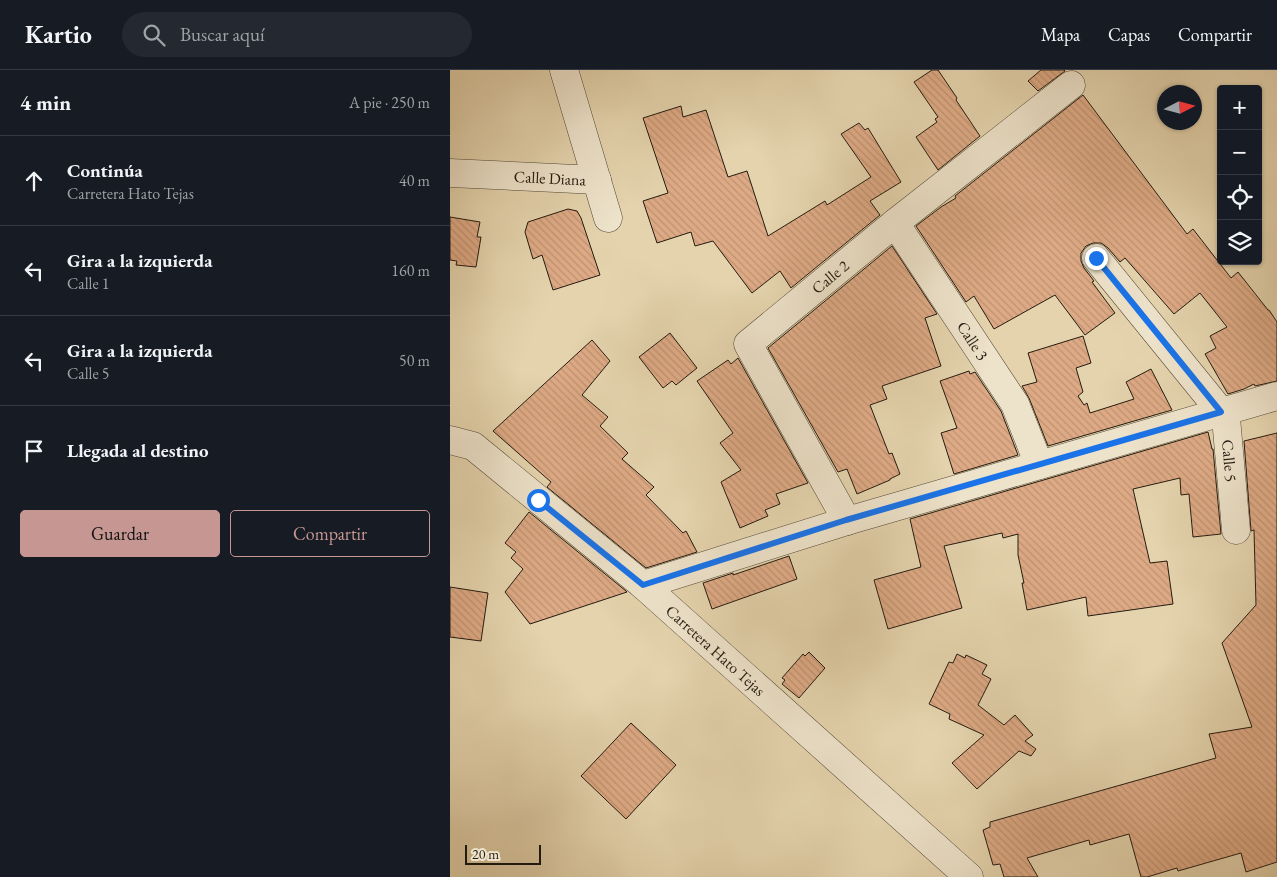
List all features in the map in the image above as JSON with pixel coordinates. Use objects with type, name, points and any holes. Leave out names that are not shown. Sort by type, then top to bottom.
[{"type":"street","name":"Calle Diana","points":[[450,172],[597,180],[564,70]]},
{"type":"street","name":"Calle 2","points":[[846,520],[748,344],[895,223],[1071,85]]},
{"type":"street","points":[[597,180],[608,218]]},
{"type":"street","name":"Calle 3","points":[[895,223],[1014,404],[1039,465]]},
{"type":"street","name":"Calle 5","points":[[1096,258],[1226,418],[1236,530]]},
{"type":"street","points":[[643,585],[846,520],[1277,396]]},
{"type":"street","name":"Carretera Hato Tejas","points":[[450,440],[473,446],[643,585],[969,877]]},
{"type":"building","points":[[932,70],[938,70],[980,136],[938,170],[916,137],[937,122],[935,119],[938,117],[914,82]]},
{"type":"building","points":[[1041,70],[1065,71],[1038,91],[1028,81]]},
{"type":"building","points":[[1083,95],[1187,234],[1193,229],[1217,260],[1217,265],[1221,265],[1231,278],[1238,272],[1269,310],[1277,322],[1277,381],[1255,386],[1254,384],[1228,394],[1205,354],[1216,348],[1210,336],[1227,327],[1200,293],[1174,314],[1125,258],[1120,262],[1101,243],[1093,243],[1086,246],[1081,253],[1081,261],[1094,281],[1092,282],[1115,313],[1085,335],[1055,295],[994,329],[974,296],[966,302],[916,226],[956,198],[955,196]]},
{"type":"building","points":[[681,106],[683,117],[706,110],[728,177],[747,171],[768,236],[825,201],[827,205],[871,177],[841,134],[859,123],[865,130],[868,128],[901,182],[870,201],[880,215],[791,288],[780,271],[752,293],[713,241],[695,246],[691,232],[657,243],[643,201],[668,193],[643,118]]},
{"type":"building","points":[[568,209],[577,211],[581,218],[600,275],[553,290],[542,255],[533,259],[525,232],[528,222]]},
{"type":"building","points":[[450,217],[480,222],[477,237],[481,237],[476,267],[456,265],[457,261],[450,260]]},
{"type":"building","points":[[892,246],[937,314],[925,318],[941,366],[882,386],[887,399],[870,405],[889,454],[892,453],[900,474],[857,494],[847,469],[838,472],[768,348]]},
{"type":"building","points":[[670,333],[697,368],[676,385],[672,381],[663,388],[639,357]]},
{"type":"building","points":[[1083,336],[1091,363],[1076,368],[1083,392],[1078,396],[1084,405],[1087,403],[1090,413],[1134,399],[1126,382],[1151,369],[1172,410],[1048,446],[1029,398],[1022,386],[1037,382],[1028,353]]},
{"type":"building","points":[[592,340],[610,361],[582,395],[608,417],[600,426],[628,453],[622,459],[654,487],[646,495],[683,533],[686,531],[697,552],[646,568],[547,487],[551,482],[493,431]]},
{"type":"building","points":[[738,358],[808,483],[776,494],[780,504],[765,510],[768,516],[740,528],[721,482],[741,470],[720,443],[733,433],[697,381],[728,360],[731,364]]},
{"type":"building","points":[[969,371],[970,374],[975,372],[1001,411],[1018,455],[954,474],[941,433],[957,428],[940,381]]},
{"type":"building","points":[[1208,432],[1213,449],[1221,534],[1193,537],[1189,494],[1181,495],[1180,478],[1133,489],[1150,563],[1167,561],[1173,604],[1088,616],[1086,597],[1027,610],[1018,555],[1018,534],[1003,538],[1002,533],[944,546],[962,608],[888,629],[874,580],[921,567],[910,519]]},
{"type":"building","points":[[1277,433],[1277,862],[1246,872],[1241,853],[1178,871],[1177,868],[1141,877],[1129,834],[1090,845],[1089,840],[1027,858],[1038,877],[1004,877],[1000,864],[993,865],[983,830],[990,827],[990,822],[1216,758],[1209,734],[1252,727],[1222,643],[1256,605],[1254,530],[1251,531],[1244,441]]},
{"type":"building","points":[[529,512],[627,592],[530,624],[505,592],[523,569],[511,558],[516,552],[505,543]]},
{"type":"building","points":[[789,556],[797,579],[712,609],[703,583]]},
{"type":"building","points":[[450,587],[488,593],[481,641],[450,637]]},
{"type":"building","points":[[809,652],[825,668],[799,698],[782,684],[785,680],[782,678],[803,654],[805,656]]},
{"type":"building","points":[[957,654],[965,658],[966,655],[987,665],[982,674],[991,679],[978,705],[1004,725],[1015,715],[1033,735],[1025,741],[1036,749],[1031,756],[1019,751],[977,789],[952,763],[984,735],[949,719],[950,714],[929,704],[949,662],[953,663]]},
{"type":"building","points":[[631,723],[676,765],[626,819],[581,776]]},
{"type":"route","points":[[538,500],[643,585],[846,520],[1221,412],[1096,258]]}]
